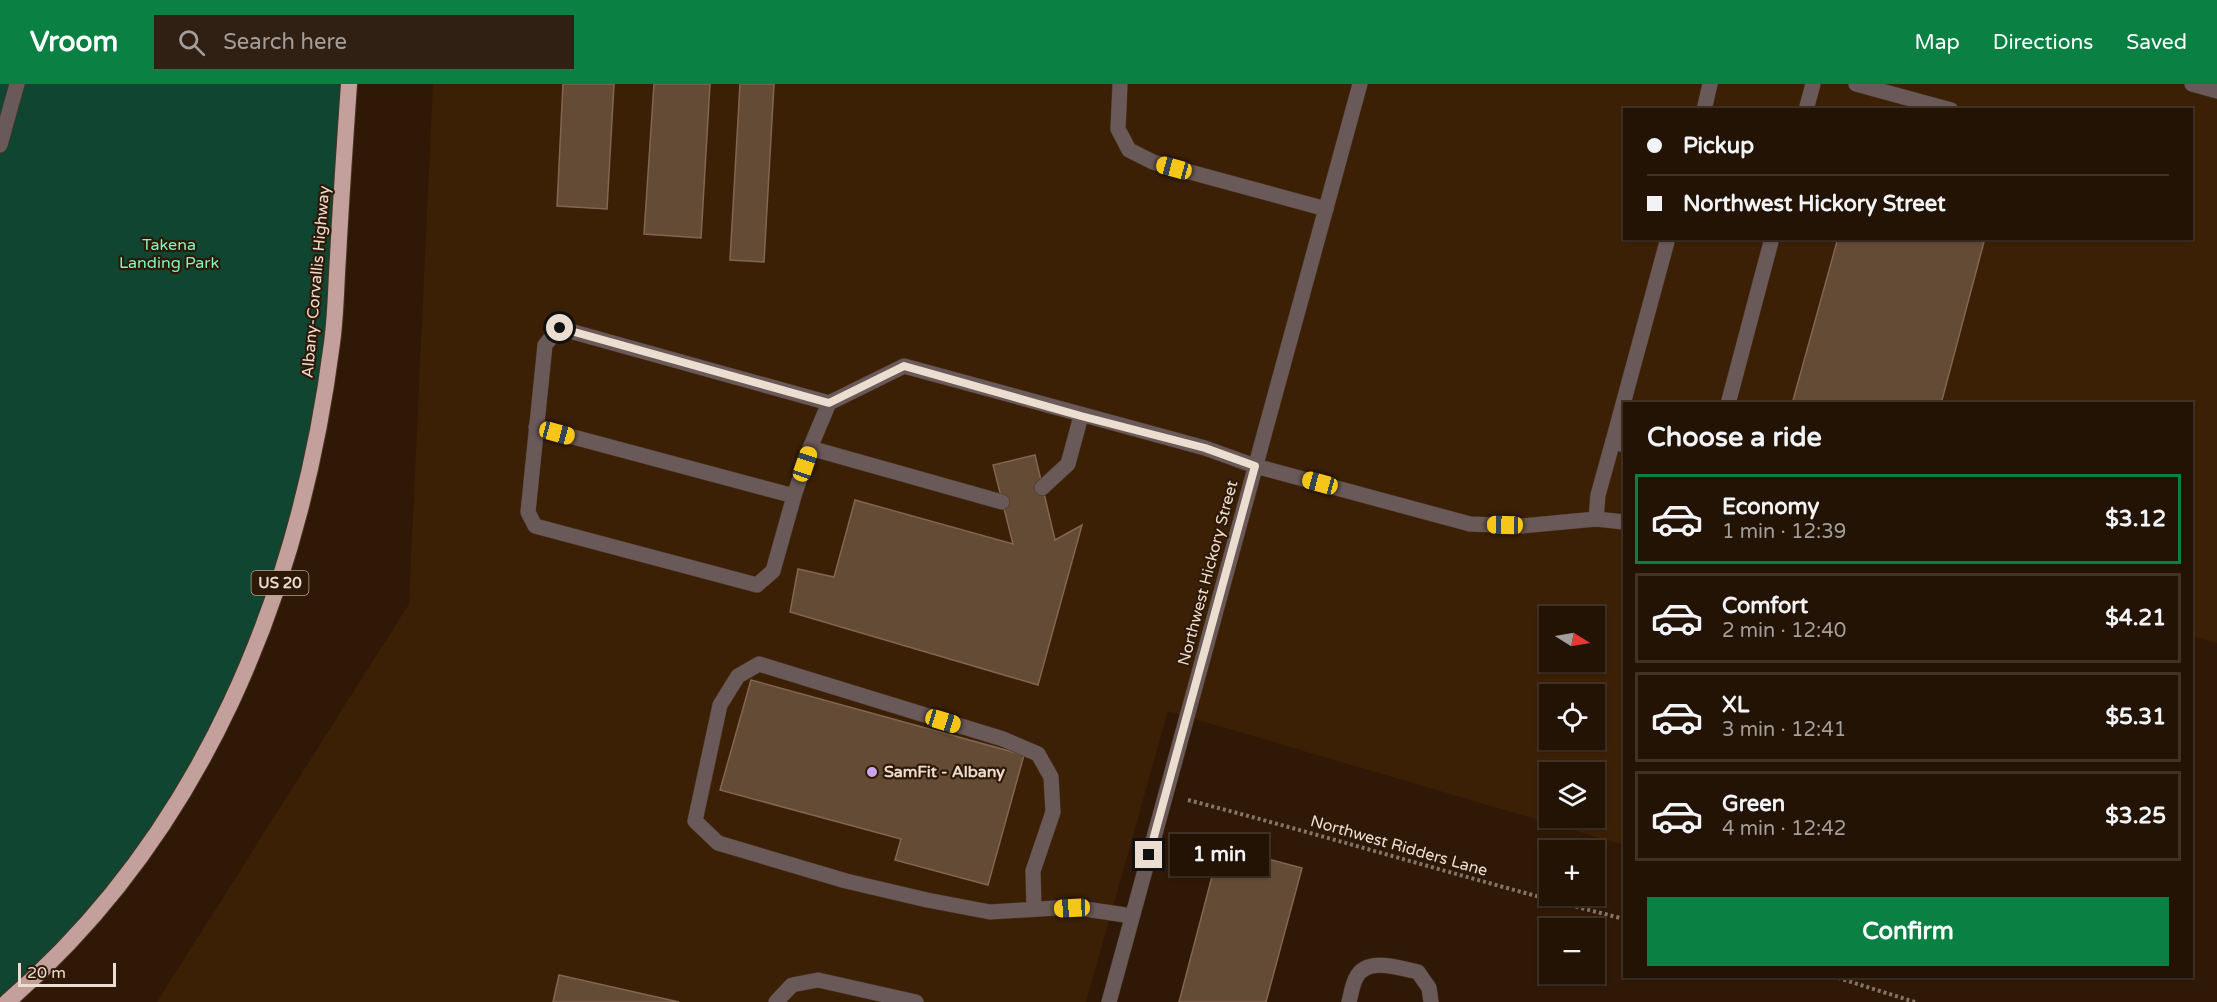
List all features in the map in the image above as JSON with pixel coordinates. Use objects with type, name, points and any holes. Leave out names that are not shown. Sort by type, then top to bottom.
[{"type":"highway","name":"Albany-Corvallis Highway","points":[[7,1002],[91,918],[149,846],[185,791],[235,698],[273,605],[292,544],[318,437],[333,341],[349,84]]},
{"type":"street","points":[[0,145],[17,84]]},
{"type":"street","points":[[1120,84],[1118,129],[1129,150],[1153,162],[1326,209]]},
{"type":"street","name":"Northwest Hickory Street","points":[[1109,1002],[1360,84]]},
{"type":"street","points":[[1704,108],[1710,84]]},
{"type":"street","points":[[1807,108],[1813,84]]},
{"type":"street","points":[[1856,84],[1945,108]]},
{"type":"street","points":[[2192,84],[2217,91]]},
{"type":"street","points":[[1629,402],[1668,240]]},
{"type":"street","points":[[1729,402],[1771,240]]},
{"type":"street","points":[[829,403],[560,328],[545,345],[528,512],[535,526],[757,585],[773,571],[794,495],[829,403],[904,366],[1205,448],[1255,466],[1470,524],[1522,526],[1596,519],[1623,522]]},
{"type":"street","points":[[1042,488],[1068,464],[1081,416]]},
{"type":"street","points":[[1596,519],[1598,495],[1619,443],[1623,426]]},
{"type":"street","points":[[536,427],[794,495]]},
{"type":"street","points":[[810,448],[1002,502]]},
{"type":"street","points":[[1034,909],[1033,871],[1053,812],[1051,777],[1038,754],[1003,739],[759,664],[738,676],[720,705],[696,821],[718,843],[846,881],[990,912],[1072,908],[1132,916]]},
{"type":"street","points":[[1349,1002],[1356,978],[1363,969],[1372,966],[1395,967],[1418,972],[1429,988],[1431,1002]]},
{"type":"street","points":[[776,1002],[792,985],[818,980],[916,1002]]},
{"type":"path","name":"Northwest Ridders Lane","points":[[1167,794],[1299,829],[1486,884],[1623,919]]},
{"type":"path","points":[[1838,978],[1915,1002]]},
{"type":"shaded area","points":[[433,84],[2217,84],[2217,643],[2193,636],[2193,402],[1623,402],[1623,845],[1566,828],[1605,828],[1605,762],[1539,762],[1539,820],[1168,711],[1086,1002],[157,1002],[409,604]]},
{"type":"green space","name":"Takena Landing Park","points":[[0,84],[349,84],[333,341],[293,544],[185,791],[23,988],[0,1001]]},
{"type":"building","points":[[563,84],[614,84],[607,209],[557,206]]},
{"type":"building","points":[[654,84],[710,84],[701,238],[644,234]]},
{"type":"building","points":[[740,84],[774,84],[764,262],[730,260]]},
{"type":"building","points":[[1837,240],[1984,240],[1942,402],[1793,402]]},
{"type":"building","points":[[1035,455],[1055,540],[1082,525],[1038,685],[790,612],[798,569],[834,577],[855,500],[1013,544],[993,465]]},
{"type":"building","name":"SamFit - Albany","points":[[751,680],[1024,755],[988,885],[895,860],[901,839],[720,790]]},
{"type":"building","points":[[1220,846],[1302,868],[1266,1002],[1179,1002]]},
{"type":"building","points":[[559,975],[679,1002],[553,1002]]},
{"type":"place","name":"SamFit - Albany","points":[[872,772]]},
{"type":"route","points":[[560,328],[829,403],[904,366],[1205,448],[1255,466],[1149,855]]}]
